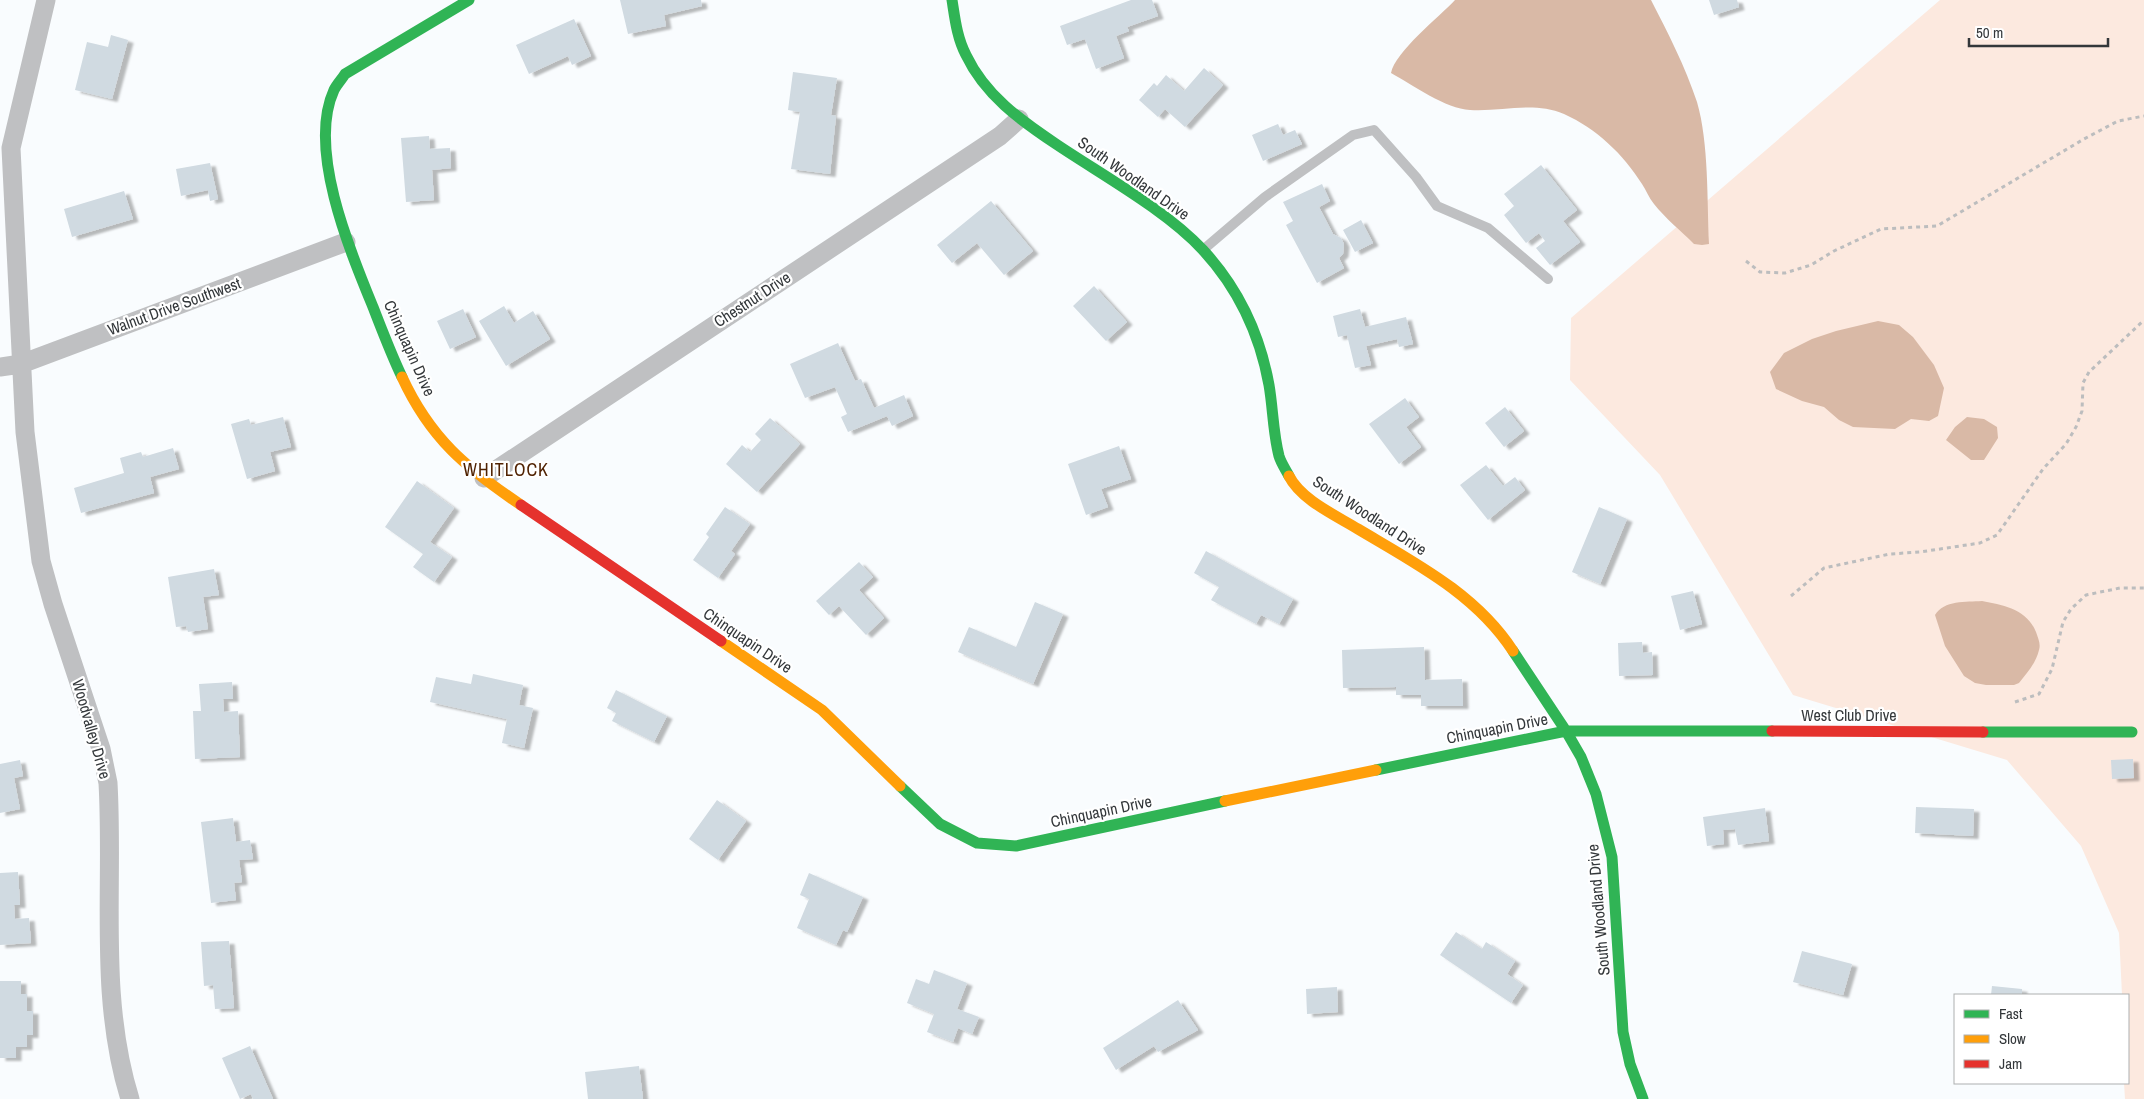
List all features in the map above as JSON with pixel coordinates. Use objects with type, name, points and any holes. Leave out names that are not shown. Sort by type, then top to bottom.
[{"type":"street","name":"Woodvalley Drive","points":[[46,0],[16,123],[12,148],[25,432],[41,561],[53,604],[101,749],[108,783],[112,1013],[118,1054],[130,1099]]},
{"type":"street","name":"Chinquapin Drive","points":[[469,0],[345,74],[335,87],[328,106],[330,176],[346,242],[388,348],[419,409],[444,444],[484,478],[822,710],[940,824],[977,843],[1016,846],[1295,786],[1566,731]]},
{"type":"street","name":"South Woodland Drive","points":[[952,0],[958,34],[976,74],[1000,103],[1019,119],[1165,217],[1203,250],[1231,285],[1250,320],[1268,376],[1280,457],[1291,480],[1312,501],[1438,577],[1476,606],[1506,640],[1566,731],[1581,757],[1596,794],[1612,857],[1623,1032],[1630,1064],[1643,1099]]},
{"type":"street","name":"Chestnut Drive","points":[[484,478],[1000,136],[1019,119]]},
{"type":"street","name":"Walnut Drive Southwest","points":[[0,367],[21,364],[346,242]]},
{"type":"street","name":"West Club Drive","points":[[1566,731],[2132,732]]},
{"type":"lane","points":[[1203,250],[1273,191],[1353,135],[1374,130],[1416,177],[1437,206],[1488,228],[1548,279]]},
{"type":"lane","points":[[2132,732],[2144,732]]},
{"type":"path","points":[[1746,262],[1760,272],[1785,273],[1811,265],[1834,251],[1881,229],[1937,226],[2092,134],[2118,121],[2144,116]]},
{"type":"path","points":[[1791,596],[1824,568],[1890,554],[1980,544],[1997,535],[2043,469],[2066,444],[2076,427],[2082,411],[2083,383],[2089,372],[2144,320]]},
{"type":"path","points":[[2015,702],[2040,694],[2052,669],[2063,622],[2070,609],[2086,595],[2120,588],[2144,588]]},
{"type":"shaded area","points":[[1455,0],[1651,0],[1687,76],[1701,118],[1707,172],[1709,244],[1694,244],[1658,209],[1635,173],[1618,153],[1598,135],[1576,120],[1564,114],[1541,108],[1461,109],[1440,101],[1391,73],[1400,55]]},
{"type":"shaded area","points":[[1940,0],[2144,0],[2144,1099],[2125,1099],[2124,1084],[2129,1084],[2129,994],[2122,994],[2119,933],[2081,846],[2007,760],[1793,695],[1660,475],[1570,380],[1571,318]]},
{"type":"shaded area","points":[[1878,321],[1899,325],[1913,337],[1934,365],[1944,388],[1938,416],[1929,421],[1911,419],[1895,429],[1853,427],[1839,420],[1824,407],[1802,401],[1776,389],[1770,372],[1784,353],[1812,339]]},
{"type":"shaded area","points":[[1967,417],[1984,419],[1997,427],[1998,438],[1984,460],[1971,460],[1946,440],[1955,427]]},
{"type":"shaded area","points":[[1982,601],[2014,609],[2027,618],[2036,632],[2040,646],[2038,655],[2031,668],[2019,683],[2014,685],[1986,685],[1975,683],[1964,676],[1945,646],[1935,615],[1939,610],[1950,604]]},
{"type":"building","points":[[620,0],[701,0],[702,6],[664,15],[666,26],[628,34]]},
{"type":"building","points":[[1131,0],[1152,0],[1158,16],[1127,27],[1129,31],[1116,36],[1124,58],[1096,69],[1085,39],[1067,45],[1060,26]]},
{"type":"building","points":[[1709,0],[1737,0],[1739,7],[1714,15]]},
{"type":"building","points":[[574,19],[591,56],[572,65],[568,56],[529,74],[516,45]]},
{"type":"building","points":[[111,35],[128,40],[112,99],[75,90],[87,42],[108,47]]},
{"type":"building","points":[[1204,68],[1223,85],[1185,127],[1165,109],[1158,117],[1139,100],[1154,83],[1157,86],[1166,75],[1184,91]]},
{"type":"building","points":[[793,72],[837,78],[831,115],[836,116],[830,174],[791,169],[800,112],[788,110]]},
{"type":"building","points":[[1278,124],[1283,135],[1295,130],[1302,144],[1263,161],[1252,135]]},
{"type":"building","points":[[429,136],[430,149],[450,148],[451,168],[432,170],[434,200],[406,202],[401,138]]},
{"type":"building","points":[[210,163],[218,199],[210,201],[208,190],[181,196],[176,169]]},
{"type":"building","points":[[1541,165],[1577,210],[1563,221],[1580,242],[1550,265],[1536,248],[1545,241],[1539,233],[1526,243],[1504,215],[1514,206],[1504,194]]},
{"type":"building","points":[[1322,184],[1330,201],[1319,207],[1333,234],[1341,238],[1344,244],[1343,254],[1339,258],[1344,268],[1317,283],[1286,225],[1293,221],[1283,202]]},
{"type":"building","points":[[124,191],[133,219],[72,237],[64,209]]},
{"type":"building","points":[[991,201],[1033,251],[1004,275],[977,243],[952,263],[937,245]]},
{"type":"building","points":[[1361,220],[1373,243],[1355,252],[1343,230]]},
{"type":"building","points":[[1094,286],[1127,322],[1106,341],[1073,306]]},
{"type":"building","points":[[504,306],[514,323],[533,311],[550,339],[506,366],[479,321]]},
{"type":"building","points":[[463,309],[476,337],[450,349],[437,321]]},
{"type":"building","points":[[1360,309],[1365,327],[1406,317],[1413,344],[1399,347],[1397,339],[1366,346],[1371,365],[1355,368],[1347,335],[1338,337],[1333,316]]},
{"type":"building","points":[[838,343],[855,381],[861,379],[874,408],[904,395],[913,416],[892,426],[887,416],[848,432],[841,417],[847,414],[835,387],[805,398],[790,364]]},
{"type":"building","points":[[1405,398],[1419,417],[1406,427],[1421,447],[1399,464],[1369,424]]},
{"type":"building","points":[[1505,407],[1524,431],[1504,447],[1485,423]]},
{"type":"building","points":[[283,417],[291,447],[270,452],[275,471],[247,479],[231,424],[249,419],[251,425]]},
{"type":"building","points":[[770,418],[800,444],[757,492],[726,464],[742,445],[750,452],[761,440],[755,434]]},
{"type":"building","points":[[1119,446],[1131,479],[1101,489],[1108,507],[1086,515],[1068,464]]},
{"type":"building","points":[[173,448],[179,469],[150,477],[154,493],[81,513],[74,488],[124,473],[120,458],[141,452],[143,457]]},
{"type":"building","points":[[1486,465],[1503,486],[1515,477],[1525,490],[1488,520],[1460,485]]},
{"type":"building","points":[[417,481],[454,508],[430,542],[452,557],[434,582],[413,567],[423,554],[385,527]]},
{"type":"building","points":[[725,507],[750,524],[731,551],[735,554],[718,578],[693,560],[709,537],[706,534]]},
{"type":"building","points":[[1599,507],[1627,519],[1600,584],[1572,572]]},
{"type":"building","points":[[1206,551],[1293,599],[1279,624],[1261,615],[1256,624],[1211,600],[1219,587],[1194,573]]},
{"type":"building","points":[[859,562],[873,577],[859,590],[884,618],[866,635],[839,606],[829,615],[816,601]]},
{"type":"building","points":[[214,569],[219,595],[203,597],[208,629],[188,632],[186,626],[176,627],[168,577]]},
{"type":"building","points":[[1693,591],[1702,624],[1680,630],[1671,596]]},
{"type":"building","points":[[1035,602],[1063,614],[1033,684],[958,652],[969,627],[1016,647]]},
{"type":"building","points":[[1642,642],[1643,653],[1652,652],[1653,675],[1619,676],[1618,643]]},
{"type":"building","points":[[1424,647],[1425,680],[1462,679],[1463,706],[1421,706],[1421,695],[1396,695],[1396,687],[1343,688],[1342,650]]},
{"type":"building","points":[[473,674],[523,685],[519,705],[533,708],[524,748],[502,743],[507,719],[430,702],[436,677],[471,684]]},
{"type":"building","points":[[232,682],[233,699],[223,699],[224,712],[238,711],[240,757],[195,759],[193,711],[201,711],[199,684]]},
{"type":"building","points":[[616,690],[667,716],[654,742],[612,721],[616,713],[607,708]]},
{"type":"building","points":[[2133,759],[2134,778],[2112,779],[2111,760]]},
{"type":"building","points":[[20,760],[23,776],[14,778],[20,809],[0,813],[0,764]]},
{"type":"building","points":[[717,800],[746,821],[718,860],[689,839]]},
{"type":"building","points":[[1916,807],[1974,809],[1973,836],[1915,833]]},
{"type":"building","points":[[1765,808],[1769,841],[1738,845],[1735,829],[1723,830],[1724,844],[1707,846],[1703,817]]},
{"type":"building","points":[[233,818],[236,842],[250,840],[253,859],[239,860],[242,882],[234,883],[236,900],[211,903],[201,822]]},
{"type":"building","points":[[18,872],[20,905],[14,905],[15,919],[29,918],[31,943],[0,945],[0,873]]},
{"type":"building","points":[[809,873],[863,897],[847,932],[843,930],[836,945],[797,928],[809,899],[800,895]]},
{"type":"building","points":[[1456,932],[1482,949],[1486,942],[1515,961],[1507,974],[1523,985],[1511,1003],[1440,955]]},
{"type":"building","points":[[229,941],[234,1008],[215,1009],[213,985],[204,986],[201,942]]},
{"type":"building","points":[[1802,951],[1852,964],[1843,995],[1793,982]]},
{"type":"building","points":[[934,970],[967,983],[957,1009],[979,1017],[972,1034],[958,1028],[953,1042],[927,1032],[934,1014],[907,1003],[916,979],[929,984]]},
{"type":"building","points":[[0,981],[21,981],[21,994],[27,994],[27,1011],[33,1011],[33,1035],[27,1035],[27,1047],[16,1047],[16,1058],[0,1058]]},
{"type":"building","points":[[1992,986],[2022,989],[2022,994],[1991,994]]},
{"type":"building","points":[[1337,987],[1338,1012],[1307,1014],[1306,989]]},
{"type":"building","points":[[1178,1000],[1198,1030],[1158,1052],[1154,1046],[1116,1070],[1103,1048]]},
{"type":"building","points":[[250,1046],[273,1099],[253,1099],[251,1094],[240,1099],[222,1058]]},
{"type":"building","points":[[639,1066],[643,1099],[588,1099],[585,1072]]},
{"type":"traffic: fast","points":[[402,377],[343,229],[328,170],[325,141],[327,114],[334,90],[345,74],[469,0]]},
{"type":"traffic: fast","points":[[952,0],[963,49],[974,69],[993,94],[1029,126],[1171,221],[1203,250],[1227,280],[1246,313],[1260,348],[1269,385],[1279,456],[1289,476]]},
{"type":"traffic: fast","points":[[1513,651],[1566,731],[1581,757],[1596,794],[1612,857],[1623,1032],[1630,1064],[1643,1099]]},
{"type":"traffic: fast","points":[[1376,770],[1566,731],[1772,731]]},
{"type":"traffic: fast","points":[[1983,732],[2132,732]]},
{"type":"traffic: fast","points":[[900,786],[940,824],[977,843],[1016,846],[1225,801]]},
{"type":"traffic: slow","points":[[402,377],[437,435],[483,478],[521,505]]},
{"type":"traffic: slow","points":[[1289,476],[1302,493],[1320,507],[1401,554],[1463,596],[1498,631],[1513,651]]},
{"type":"traffic: slow","points":[[721,641],[822,710],[900,786]]},
{"type":"traffic: slow","points":[[1225,801],[1376,770]]},
{"type":"traffic: jam","points":[[521,505],[721,641]]},
{"type":"traffic: jam","points":[[1772,731],[1983,732]]},
{"type":"district","name":"WHITLOCK","points":[[506,470]]}]
